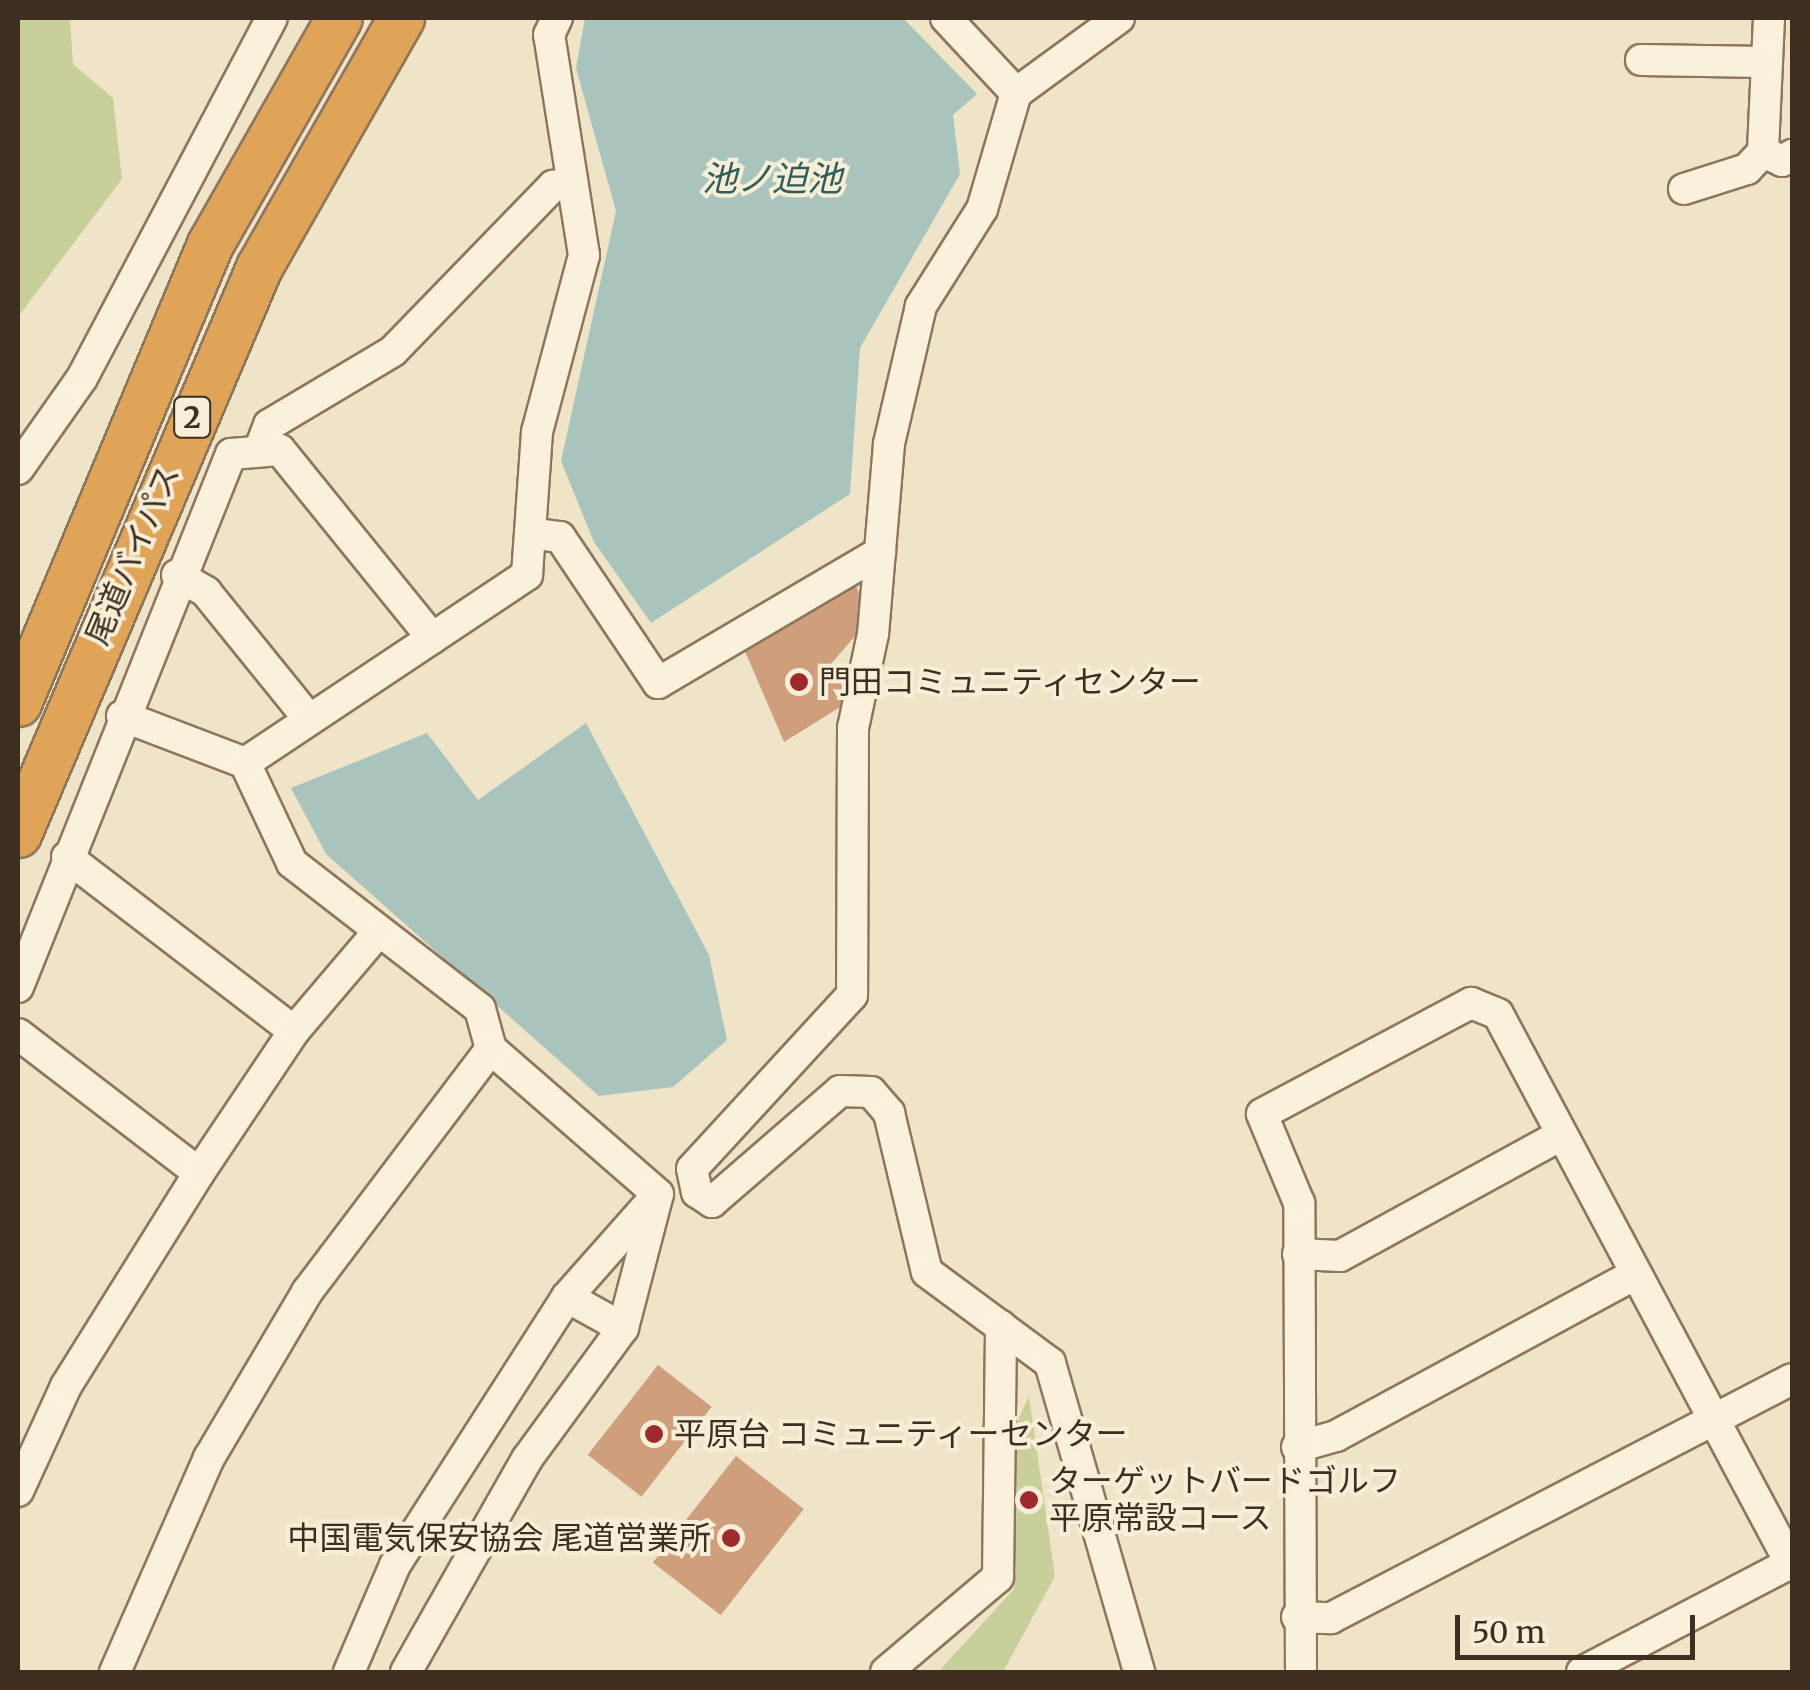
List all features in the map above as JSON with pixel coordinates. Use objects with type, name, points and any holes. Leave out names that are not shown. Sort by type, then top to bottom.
[{"type":"highway","name":"尾道バイパス","points":[[18,704],[210,244],[339,18]]},
{"type":"highway","name":"尾道バイパス","points":[[18,834],[259,267],[401,18]]},
{"type":"street","points":[[18,469],[82,378],[272,18]]},
{"type":"street","points":[[244,763],[527,575],[537,432],[584,255],[549,35],[557,18]]},
{"type":"street","points":[[946,18],[1016,93]]},
{"type":"street","points":[[1118,18],[1016,93],[982,209],[921,306],[889,444],[880,552],[853,728],[852,996],[692,1170],[697,1192],[712,1202],[840,1091],[872,1092],[889,1112],[926,1272],[1050,1363],[1139,1672]]},
{"type":"street","points":[[1684,188],[1748,169],[1778,153],[1766,62],[1770,18]]},
{"type":"street","points":[[1641,60],[1766,62]]},
{"type":"street","points":[[259,451],[269,425],[393,351],[553,186],[571,183]]},
{"type":"street","points":[[18,988],[177,575],[231,454],[280,450],[432,638]]},
{"type":"street","points":[[530,533],[560,538],[658,683],[880,552]]},
{"type":"street","points":[[177,575],[206,592],[309,720]]},
{"type":"street","points":[[122,716],[244,763],[292,862],[480,1009],[490,1049],[658,1194]]},
{"type":"street","points":[[67,857],[294,1031]]},
{"type":"street","points":[[18,1491],[66,1386],[199,1173],[294,1031],[378,931]]},
{"type":"street","points":[[1300,1672],[1299,1204],[1262,1114],[1470,1004],[1498,1014],[1792,1564],[1582,1672]]},
{"type":"street","points":[[18,1034],[199,1173]]},
{"type":"street","points":[[115,1672],[209,1458],[307,1292],[490,1049]]},
{"type":"street","points":[[1298,1254],[1340,1256],[1561,1136]]},
{"type":"street","points":[[348,1672],[395,1565],[567,1297],[658,1194]]},
{"type":"street","points":[[406,1672],[527,1459],[623,1328],[658,1194]]},
{"type":"street","points":[[1297,1447],[1336,1436],[1634,1274]]},
{"type":"street","points":[[567,1297],[623,1328]]},
{"type":"street","points":[[886,1672],[998,1577],[1000,1326]]},
{"type":"street","points":[[1297,1617],[1331,1618],[1792,1379]]},
{"type":"green space","points":[[18,18],[70,18],[73,64],[113,98],[122,179],[18,317]]},
{"type":"green space","name":"ターゲットバードゴルフ 平原常設コース","points":[[1029,1396],[1055,1576],[1003,1672],[938,1672],[1014,1589],[1016,1424]]},
{"type":"water","name":"池ノ迫池","points":[[585,18],[903,18],[977,94],[953,115],[960,174],[860,348],[850,494],[651,623],[594,542],[561,461],[616,211],[576,68]]},
{"type":"water","points":[[586,723],[709,955],[727,1040],[673,1087],[599,1096],[326,854],[291,788],[427,733],[478,800]]},
{"type":"building","name":"門田コミュニティセンター","points":[[856,585],[868,621],[831,664],[850,701],[784,742],[744,649]]},
{"type":"building","name":"平原台 コミュニティーセンター","points":[[658,1365],[712,1407],[641,1497],[588,1455]]},
{"type":"building","name":"中国電気保安協会 尾道営業所","points":[[736,1456],[804,1509],[721,1615],[653,1562]]},
{"type":"place","name":"門田コミュニティセンター","points":[[799,682]]},
{"type":"place","name":"平原台 コミュニティーセンター","points":[[654,1434]]},
{"type":"place","name":"ターゲットバードゴルフ 平原常設コース","points":[[1029,1500]]},
{"type":"place","name":"中国電気保安協会 尾道営業所","points":[[731,1538]]}]
